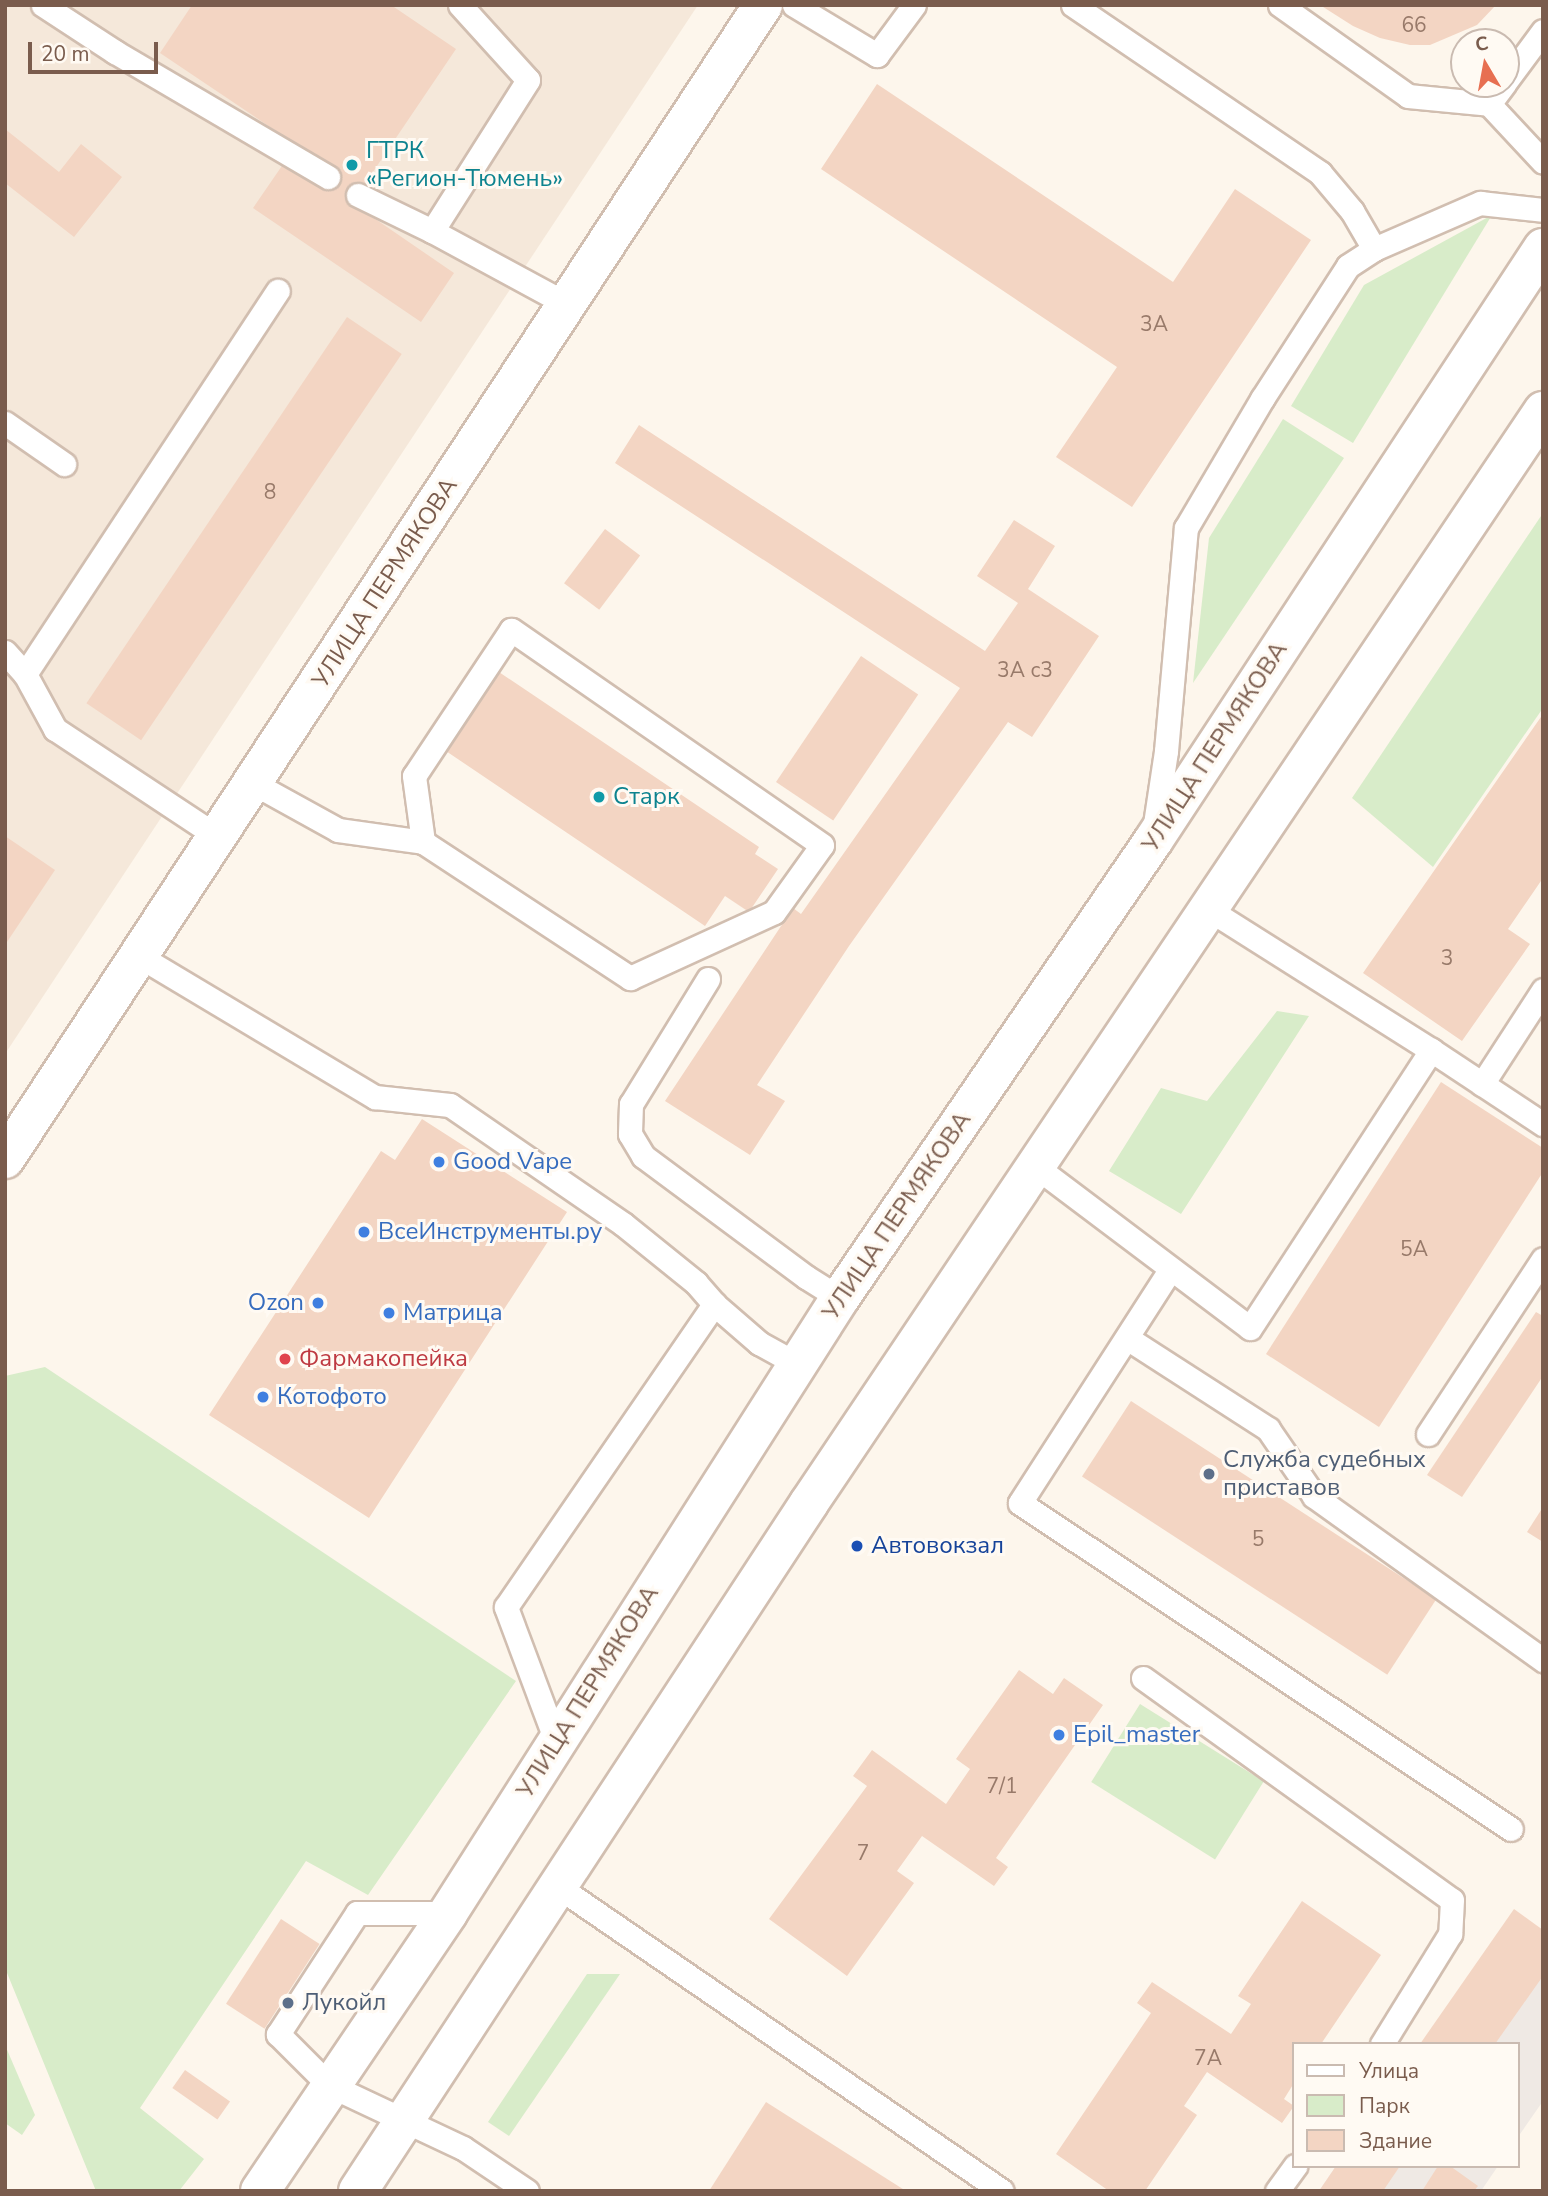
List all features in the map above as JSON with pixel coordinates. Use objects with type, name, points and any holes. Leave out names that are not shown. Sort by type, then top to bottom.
[{"type":"main road","name":"УЛИЦА ПЕРМЯКОВА","points":[[5,1159],[763,5]]},
{"type":"main road","name":"УЛИЦА ПЕРМЯКОВА","points":[[260,2191],[329,2085],[448,1913],[840,1298],[1153,841],[1543,248]]},
{"type":"main road","points":[[358,2191],[1035,1166],[1543,411]]},
{"type":"lane","points":[[43,5],[116,52],[328,177]]},
{"type":"lane","points":[[432,231],[528,80],[460,5]]},
{"type":"lane","points":[[794,5],[877,55],[914,5]]},
{"type":"lane","points":[[1073,5],[1320,173],[1352,211],[1374,249]]},
{"type":"lane","points":[[1280,5],[1408,96],[1489,104],[1543,162]]},
{"type":"lane","points":[[1520,62],[1543,31]]},
{"type":"lane","points":[[1489,104],[1494,98]]},
{"type":"lane","points":[[358,195],[432,231],[567,304]]},
{"type":"lane","points":[[1153,841],[1166,751],[1186,528],[1262,399],[1348,266],[1374,249],[1480,203],[1543,211]]},
{"type":"lane","points":[[25,674],[278,291]]},
{"type":"lane","points":[[5,423],[64,464]]},
{"type":"lane","points":[[253,783],[338,830],[423,842],[630,978],[774,912],[822,845],[511,630],[414,776],[423,842]]},
{"type":"lane","points":[[5,652],[25,674],[55,729],[218,837]]},
{"type":"lane","points":[[1208,909],[1543,1124]]},
{"type":"lane","points":[[139,956],[375,1097],[450,1105],[623,1224],[696,1283],[714,1304],[759,1343],[797,1364]]},
{"type":"lane","points":[[708,979],[631,1104],[630,1134],[642,1156],[840,1298]]},
{"type":"lane","points":[[1482,1084],[1543,990]]},
{"type":"lane","points":[[1035,1166],[1250,1328],[1431,1050]]},
{"type":"lane","points":[[1428,1434],[1543,1259]]},
{"type":"lane","points":[[1170,1270],[1020,1503],[1511,1829]]},
{"type":"lane","points":[[556,1741],[506,1607],[714,1304]]},
{"type":"lane","points":[[1127,1338],[1268,1430],[1314,1496],[1543,1660]]},
{"type":"lane","points":[[1143,1678],[1452,1900],[1450,1934],[1382,2042]]},
{"type":"lane","points":[[557,1886],[1002,2191]]},
{"type":"lane","points":[[448,1913],[356,1913],[278,2034],[329,2085],[463,2148],[527,2191]]},
{"type":"lane","points":[[1277,2191],[1294,2168]]},
{"type":"shaded area","points":[[5,5],[698,5],[5,1054]]},
{"type":"shaded area","points":[[1543,1930],[1543,2101],[1520,2134],[1520,2042],[1423,2042]]},
{"type":"shaded area","points":[[1335,2168],[1497,2168],[1481,2191],[1319,2191]]},
{"type":"green space","points":[[1492,215],[1353,443],[1291,406],[1364,285]]},
{"type":"green space","points":[[1283,419],[1344,458],[1193,683],[1209,538]]},
{"type":"green space","points":[[1543,513],[1543,708],[1433,867],[1352,798]]},
{"type":"green space","points":[[1277,1011],[1309,1016],[1181,1214],[1109,1171],[1161,1088],[1207,1101]]},
{"type":"green space","points":[[45,1367],[516,1681],[368,1895],[306,1861],[140,2108],[204,2159],[179,2191],[96,2191],[5,1968],[5,1376]]},
{"type":"green space","points":[[1140,1704],[1264,1781],[1215,1859],[1091,1782]]},
{"type":"green space","points":[[587,1974],[620,1974],[509,2136],[488,2122]]},
{"type":"green space","points":[[5,2045],[35,2115],[22,2135],[5,2123]]},
{"type":"building","name":"ГТРК «Регион-Тюмень»","points":[[192,5],[391,5],[456,49],[352,203],[454,273],[421,322],[253,208],[286,160],[334,170],[160,53]]},
{"type":"building","points":[[1320,5],[1496,5],[1477,25],[1470,28],[1450,28],[1450,36],[1430,45],[1410,45],[1380,38],[1353,26]]},
{"type":"building","points":[[877,84],[1173,282],[1235,189],[1311,240],[1132,507],[1056,457],[1117,367],[821,169]]},
{"type":"building","points":[[5,129],[59,172],[81,144],[122,177],[74,237],[5,183]]},
{"type":"building","points":[[347,317],[402,354],[141,740],[86,703]]},
{"type":"building","points":[[639,425],[985,651],[1018,603],[977,576],[1014,520],[1055,546],[1028,589],[1099,636],[1032,737],[1008,722],[849,946],[757,1085],[785,1101],[750,1155],[665,1101],[793,908],[801,914],[960,688],[615,463]]},
{"type":"building","points":[[605,529],[640,555],[599,610],[564,583]]},
{"type":"building","points":[[861,656],[918,695],[833,821],[776,782]]},
{"type":"building","name":"Старк","points":[[493,668],[759,847],[755,854],[778,869],[749,912],[725,896],[705,926],[440,747]]},
{"type":"building","points":[[1543,714],[1543,878],[1508,929],[1530,944],[1462,1041],[1363,973]]},
{"type":"building","points":[[5,836],[55,870],[5,945]]},
{"type":"building","points":[[1441,1082],[1543,1148],[1543,1172],[1379,1427],[1266,1354]]},
{"type":"building","name":"Матрица","points":[[422,1119],[567,1212],[369,1518],[209,1415],[381,1151],[395,1160]]},
{"type":"building","points":[[1536,1312],[1543,1316],[1543,1376],[1462,1497],[1427,1475]]},
{"type":"building","points":[[1131,1401],[1436,1599],[1387,1675],[1082,1476]]},
{"type":"building","points":[[1543,1507],[1543,1542],[1527,1532]]},
{"type":"building","points":[[1019,1670],[1053,1694],[1064,1678],[1103,1705],[996,1858],[1008,1867],[994,1886],[922,1836],[897,1871],[914,1883],[847,1976],[769,1919],[867,1786],[853,1776],[872,1750],[946,1804],[970,1769],[956,1759]]},
{"type":"building","points":[[1302,1901],[1381,1955],[1322,2042],[1292,2042],[1292,2086],[1284,2099],[1292,2105],[1292,2109],[1282,2123],[1207,2072],[1184,2106],[1197,2115],[1145,2191],[1109,2191],[1056,2154],[1151,2013],[1137,2003],[1152,1982],[1231,2034],[1251,2004],[1238,1996]]},
{"type":"building","points":[[1514,1909],[1543,1930],[1543,1976],[1496,2042],[1421,2042]]},
{"type":"building","points":[[281,1919],[320,1944],[265,2029],[226,2004]]},
{"type":"building","points":[[185,2070],[230,2102],[217,2120],[172,2088]]},
{"type":"building","points":[[766,2102],[906,2191],[709,2191]]},
{"type":"building","points":[[1335,2168],[1399,2168],[1383,2191],[1319,2191]]},
{"type":"building","points":[[1437,2168],[1453,2168],[1478,2186],[1474,2191],[1422,2191]]},
{"type":"place","name":"ГТРК «Регион-Тюмень»","points":[[352,165]]},
{"type":"place","name":"Старк","points":[[599,797]]},
{"type":"place","name":"Good Vape","points":[[439,1162]]},
{"type":"place","name":"ВсеИнструменты.ру","points":[[364,1232]]},
{"type":"place","name":"Ozon","points":[[318,1303]]},
{"type":"place","name":"Матрица","points":[[389,1313]]},
{"type":"place","name":"Фармакопейка","points":[[285,1359]]},
{"type":"place","name":"Котофото","points":[[263,1397]]},
{"type":"place","name":"Служба судебных приставов","points":[[1209,1474]]},
{"type":"place","name":"Автовокзал","points":[[857,1546]]},
{"type":"place","name":"Epil_master","points":[[1059,1735]]},
{"type":"place","name":"Лукойл","points":[[288,2003]]}]
